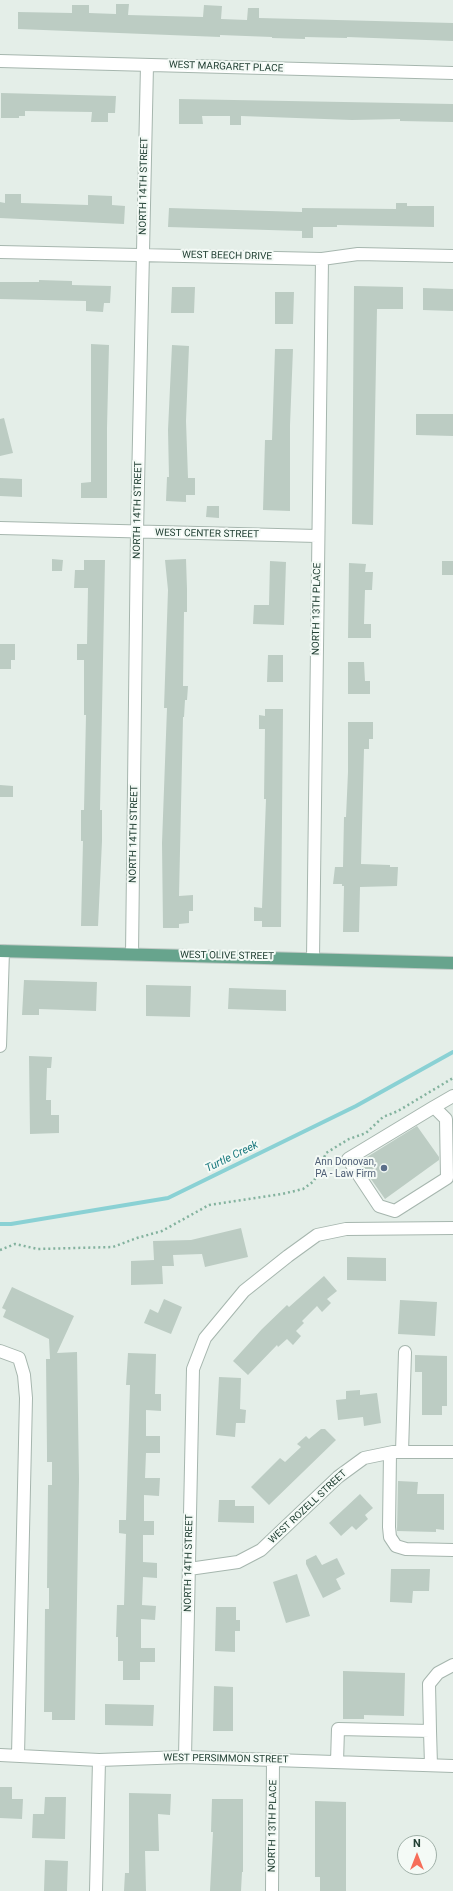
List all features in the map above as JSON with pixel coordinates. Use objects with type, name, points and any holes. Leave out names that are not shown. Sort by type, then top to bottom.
[{"type":"main road","name":"WEST OLIVE STREET","points":[[2,951],[313,958],[453,963]]},
{"type":"street","name":"WEST MARGARET PLACE","points":[[0,61],[453,73]]},
{"type":"street","name":"NORTH 14TH STREET","points":[[132,954],[137,532],[147,65]]},
{"type":"street","name":"WEST BEECH DRIVE","points":[[0,252],[322,259],[358,254],[453,256]]},
{"type":"street","name":"NORTH 13TH PLACE","points":[[313,958],[317,536],[322,259]]},
{"type":"street","name":"WEST CENTER STREET","points":[[0,528],[317,536]]},
{"type":"street","points":[[0,1046],[2,951]]},
{"type":"street","points":[[434,1107],[446,1119],[447,1178],[396,1211],[379,1206],[348,1159],[434,1107],[453,1096]]},
{"type":"street","points":[[396,1211],[395,1228],[453,1228]]},
{"type":"street","name":"NORTH 14TH STREET","points":[[185,1757],[193,1369],[205,1338],[244,1291],[317,1235],[346,1229],[395,1228]]},
{"type":"street","points":[[0,1351],[18,1358],[24,1375],[26,1398],[18,1755]]},
{"type":"street","points":[[405,1352],[389,1527],[390,1537],[396,1546],[406,1549],[453,1550]]},
{"type":"street","name":"WEST ROZELL STREET","points":[[189,1569],[238,1562],[261,1550],[338,1477],[364,1458],[396,1452],[453,1452]]},
{"type":"street","points":[[431,1765],[429,1684],[438,1673],[453,1665]]},
{"type":"street","points":[[336,1762],[338,1729],[430,1731]]},
{"type":"street","name":"WEST PERSIMMON STREET","points":[[0,1754],[99,1760],[185,1757],[453,1766]]},
{"type":"street","points":[[96,1891],[99,1760]]},
{"type":"street","name":"NORTH 13TH PLACE","points":[[272,1891],[274,1760]]},
{"type":"path","points":[[0,1250],[15,1244],[38,1249],[114,1247],[137,1238],[162,1231],[209,1205],[282,1194],[303,1189],[314,1181],[326,1153],[349,1139],[366,1133],[383,1117],[398,1111],[453,1078]]},
{"type":"building","points":[[116,4],[129,4],[128,15],[203,17],[204,5],[222,6],[221,19],[247,20],[248,8],[259,8],[259,18],[453,23],[453,41],[347,37],[305,37],[305,39],[220,35],[220,37],[18,29],[18,12],[72,13],[72,5],[89,5],[89,13],[116,14]]},
{"type":"building","points":[[1,93],[116,96],[115,113],[108,113],[108,122],[91,122],[92,112],[25,111],[25,116],[19,116],[19,118],[1,118]]},
{"type":"building","points":[[179,99],[453,104],[453,122],[400,121],[400,119],[352,120],[241,116],[241,125],[230,125],[230,116],[202,116],[203,124],[179,124]]},
{"type":"building","points":[[5,194],[21,194],[21,203],[88,205],[88,195],[112,196],[112,205],[125,206],[124,224],[0,218],[0,202],[5,203]]},
{"type":"building","points":[[396,203],[407,203],[407,206],[434,206],[434,227],[337,225],[337,227],[313,227],[313,238],[302,238],[302,231],[168,227],[169,208],[302,212],[302,208],[396,209]]},
{"type":"building","points":[[39,280],[72,281],[72,285],[111,286],[110,303],[104,303],[103,312],[86,311],[86,301],[0,299],[0,282],[39,282]]},
{"type":"building","points":[[354,286],[403,287],[403,309],[377,309],[373,525],[352,524]]},
{"type":"building","points":[[172,287],[195,287],[194,313],[171,313]]},
{"type":"building","points":[[423,288],[453,289],[453,311],[423,310]]},
{"type":"building","points":[[275,292],[294,292],[293,324],[275,324]]},
{"type":"building","points":[[91,344],[109,345],[107,498],[81,498],[81,483],[91,482]]},
{"type":"building","points":[[172,345],[189,346],[186,421],[188,478],[195,478],[195,495],[186,495],[186,502],[166,501],[167,477],[169,477],[168,430]]},
{"type":"building","points":[[275,349],[293,349],[290,425],[290,511],[263,510],[265,440],[272,440]]},
{"type":"building","points":[[416,414],[453,414],[453,436],[416,435]]},
{"type":"building","points":[[4,418],[13,453],[0,456],[0,419]]},
{"type":"building","points":[[0,478],[22,479],[22,497],[0,496]]},
{"type":"building","points":[[207,506],[219,506],[219,518],[206,517]]},
{"type":"building","points":[[52,559],[63,560],[62,571],[52,571]]},
{"type":"building","points":[[186,559],[187,612],[184,612],[183,686],[188,686],[187,700],[185,700],[183,717],[179,896],[193,895],[193,911],[189,911],[189,923],[179,924],[179,928],[163,928],[162,843],[167,708],[164,708],[168,590],[165,560]]},
{"type":"building","points":[[84,560],[105,560],[100,810],[102,810],[102,841],[98,926],[81,926],[83,841],[81,841],[81,810],[84,810],[86,715],[84,715],[84,660],[77,660],[77,644],[87,644],[88,588],[74,588],[75,570],[84,570]]},
{"type":"building","points":[[270,561],[286,562],[284,625],[253,624],[254,605],[269,605]]},
{"type":"building","points":[[442,561],[453,561],[453,575],[442,575]]},
{"type":"building","points":[[349,563],[366,564],[365,572],[373,572],[372,590],[365,590],[364,624],[371,624],[371,638],[348,638]]},
{"type":"building","points":[[0,644],[15,644],[15,660],[11,660],[11,669],[0,669]]},
{"type":"building","points":[[268,655],[283,655],[283,682],[267,682]]},
{"type":"building","points":[[348,662],[364,662],[365,681],[370,681],[370,694],[348,694]]},
{"type":"building","points":[[265,709],[283,709],[281,927],[262,927],[262,921],[254,921],[254,907],[262,908],[266,799],[264,799],[265,729],[259,729],[259,715],[265,716]]},
{"type":"building","points":[[348,722],[373,722],[373,739],[369,739],[369,749],[364,749],[361,864],[390,865],[390,867],[398,867],[397,886],[360,887],[359,932],[343,932],[344,886],[342,886],[342,884],[333,884],[335,867],[343,867],[344,817],[346,817],[348,772]]},
{"type":"building","points":[[0,785],[13,786],[13,797],[0,797]]},
{"type":"building","points":[[24,980],[97,982],[96,1011],[39,1009],[39,1015],[22,1015]]},
{"type":"building","points":[[146,985],[191,986],[190,1017],[146,1016]]},
{"type":"building","points":[[229,988],[286,990],[286,1011],[228,1009]]},
{"type":"building","points":[[29,1056],[52,1057],[51,1068],[47,1068],[46,1100],[51,1100],[51,1115],[59,1115],[59,1133],[30,1134]]},
{"type":"building","points":[[417,1126],[439,1157],[439,1160],[385,1199],[359,1162]]},
{"type":"building","points":[[241,1228],[248,1257],[205,1267],[202,1254],[173,1255],[174,1266],[162,1266],[163,1284],[131,1285],[131,1261],[154,1260],[153,1241],[191,1240]]},
{"type":"building","points":[[347,1257],[386,1258],[386,1281],[347,1280]]},
{"type":"building","points":[[324,1276],[337,1291],[327,1299],[331,1303],[322,1312],[317,1306],[302,1321],[304,1323],[296,1331],[301,1336],[293,1345],[287,1339],[278,1347],[277,1345],[248,1375],[233,1361],[262,1329],[287,1305],[289,1307]]},
{"type":"building","points":[[12,1287],[74,1316],[57,1353],[77,1352],[79,1479],[75,1720],[52,1720],[52,1712],[44,1712],[45,1609],[49,1609],[49,1588],[47,1588],[48,1485],[52,1485],[52,1462],[47,1462],[46,1359],[50,1359],[49,1339],[3,1317],[6,1310],[2,1308]]},
{"type":"building","points":[[164,1299],[182,1307],[171,1334],[144,1323],[150,1309],[158,1313]]},
{"type":"building","points":[[400,1300],[437,1302],[435,1336],[398,1334]]},
{"type":"building","points":[[128,1353],[156,1354],[155,1394],[161,1394],[161,1411],[146,1410],[146,1436],[160,1436],[160,1453],[146,1453],[145,1478],[160,1478],[159,1496],[144,1495],[144,1521],[154,1521],[154,1535],[143,1535],[143,1562],[157,1563],[157,1578],[143,1577],[142,1605],[156,1606],[155,1620],[141,1619],[141,1648],[155,1648],[155,1662],[140,1662],[140,1680],[123,1680],[123,1661],[118,1661],[118,1637],[116,1637],[117,1605],[124,1605],[126,1534],[119,1533],[119,1520],[126,1520],[130,1385],[126,1385]]},
{"type":"building","points":[[415,1355],[447,1356],[447,1406],[442,1406],[442,1415],[422,1415],[422,1372],[415,1372]]},
{"type":"building","points":[[219,1377],[241,1378],[240,1409],[246,1410],[245,1423],[236,1423],[235,1437],[216,1435]]},
{"type":"building","points":[[360,1390],[360,1395],[377,1393],[381,1423],[364,1426],[363,1417],[338,1420],[336,1400],[346,1399],[346,1391]]},
{"type":"building","points":[[321,1429],[325,1429],[336,1440],[269,1505],[251,1487],[280,1458],[285,1462],[301,1447],[297,1444],[306,1436],[309,1439]]},
{"type":"building","points":[[398,1481],[418,1482],[417,1494],[444,1494],[444,1530],[436,1529],[436,1532],[397,1531]]},
{"type":"building","points":[[360,1494],[373,1508],[365,1515],[368,1519],[356,1530],[352,1526],[341,1536],[329,1523]]},
{"type":"building","points":[[219,1500],[235,1500],[235,1506],[254,1506],[254,1523],[218,1522]]},
{"type":"building","points":[[316,1555],[322,1565],[337,1558],[345,1574],[336,1579],[341,1589],[323,1598],[306,1564],[306,1560]]},
{"type":"building","points":[[391,1569],[430,1569],[429,1591],[413,1591],[412,1603],[390,1602]]},
{"type":"building","points":[[297,1574],[310,1616],[286,1623],[273,1582]]},
{"type":"building","points":[[216,1607],[236,1607],[236,1620],[240,1620],[240,1631],[235,1631],[235,1652],[215,1651]]},
{"type":"building","points":[[343,1671],[405,1673],[404,1716],[364,1715],[364,1719],[343,1719]]},
{"type":"building","points":[[214,1686],[233,1687],[233,1731],[213,1731]]},
{"type":"building","points":[[105,1704],[154,1705],[153,1726],[105,1725]]},
{"type":"building","points":[[0,1787],[12,1787],[12,1799],[23,1799],[22,1819],[0,1818]]},
{"type":"building","points":[[129,1793],[171,1794],[170,1815],[158,1814],[159,1851],[145,1851],[146,1891],[124,1891],[125,1873],[129,1873]]},
{"type":"building","points":[[45,1797],[66,1797],[65,1839],[32,1838],[33,1814],[44,1814]]},
{"type":"building","points":[[212,1799],[243,1799],[243,1872],[241,1891],[210,1891],[213,1832],[211,1832]]},
{"type":"building","points":[[315,1801],[346,1802],[346,1891],[320,1891],[320,1877],[315,1877]]},
{"type":"building","points":[[45,1860],[68,1861],[67,1891],[44,1891]]},
{"type":"waterway","name":"Turtle Creek","points":[[0,1224],[11,1224],[168,1198],[356,1106],[453,1052]]},
{"type":"place","name":"Ann Donovan, PA - Law Firm","points":[[384,1168]]}]
